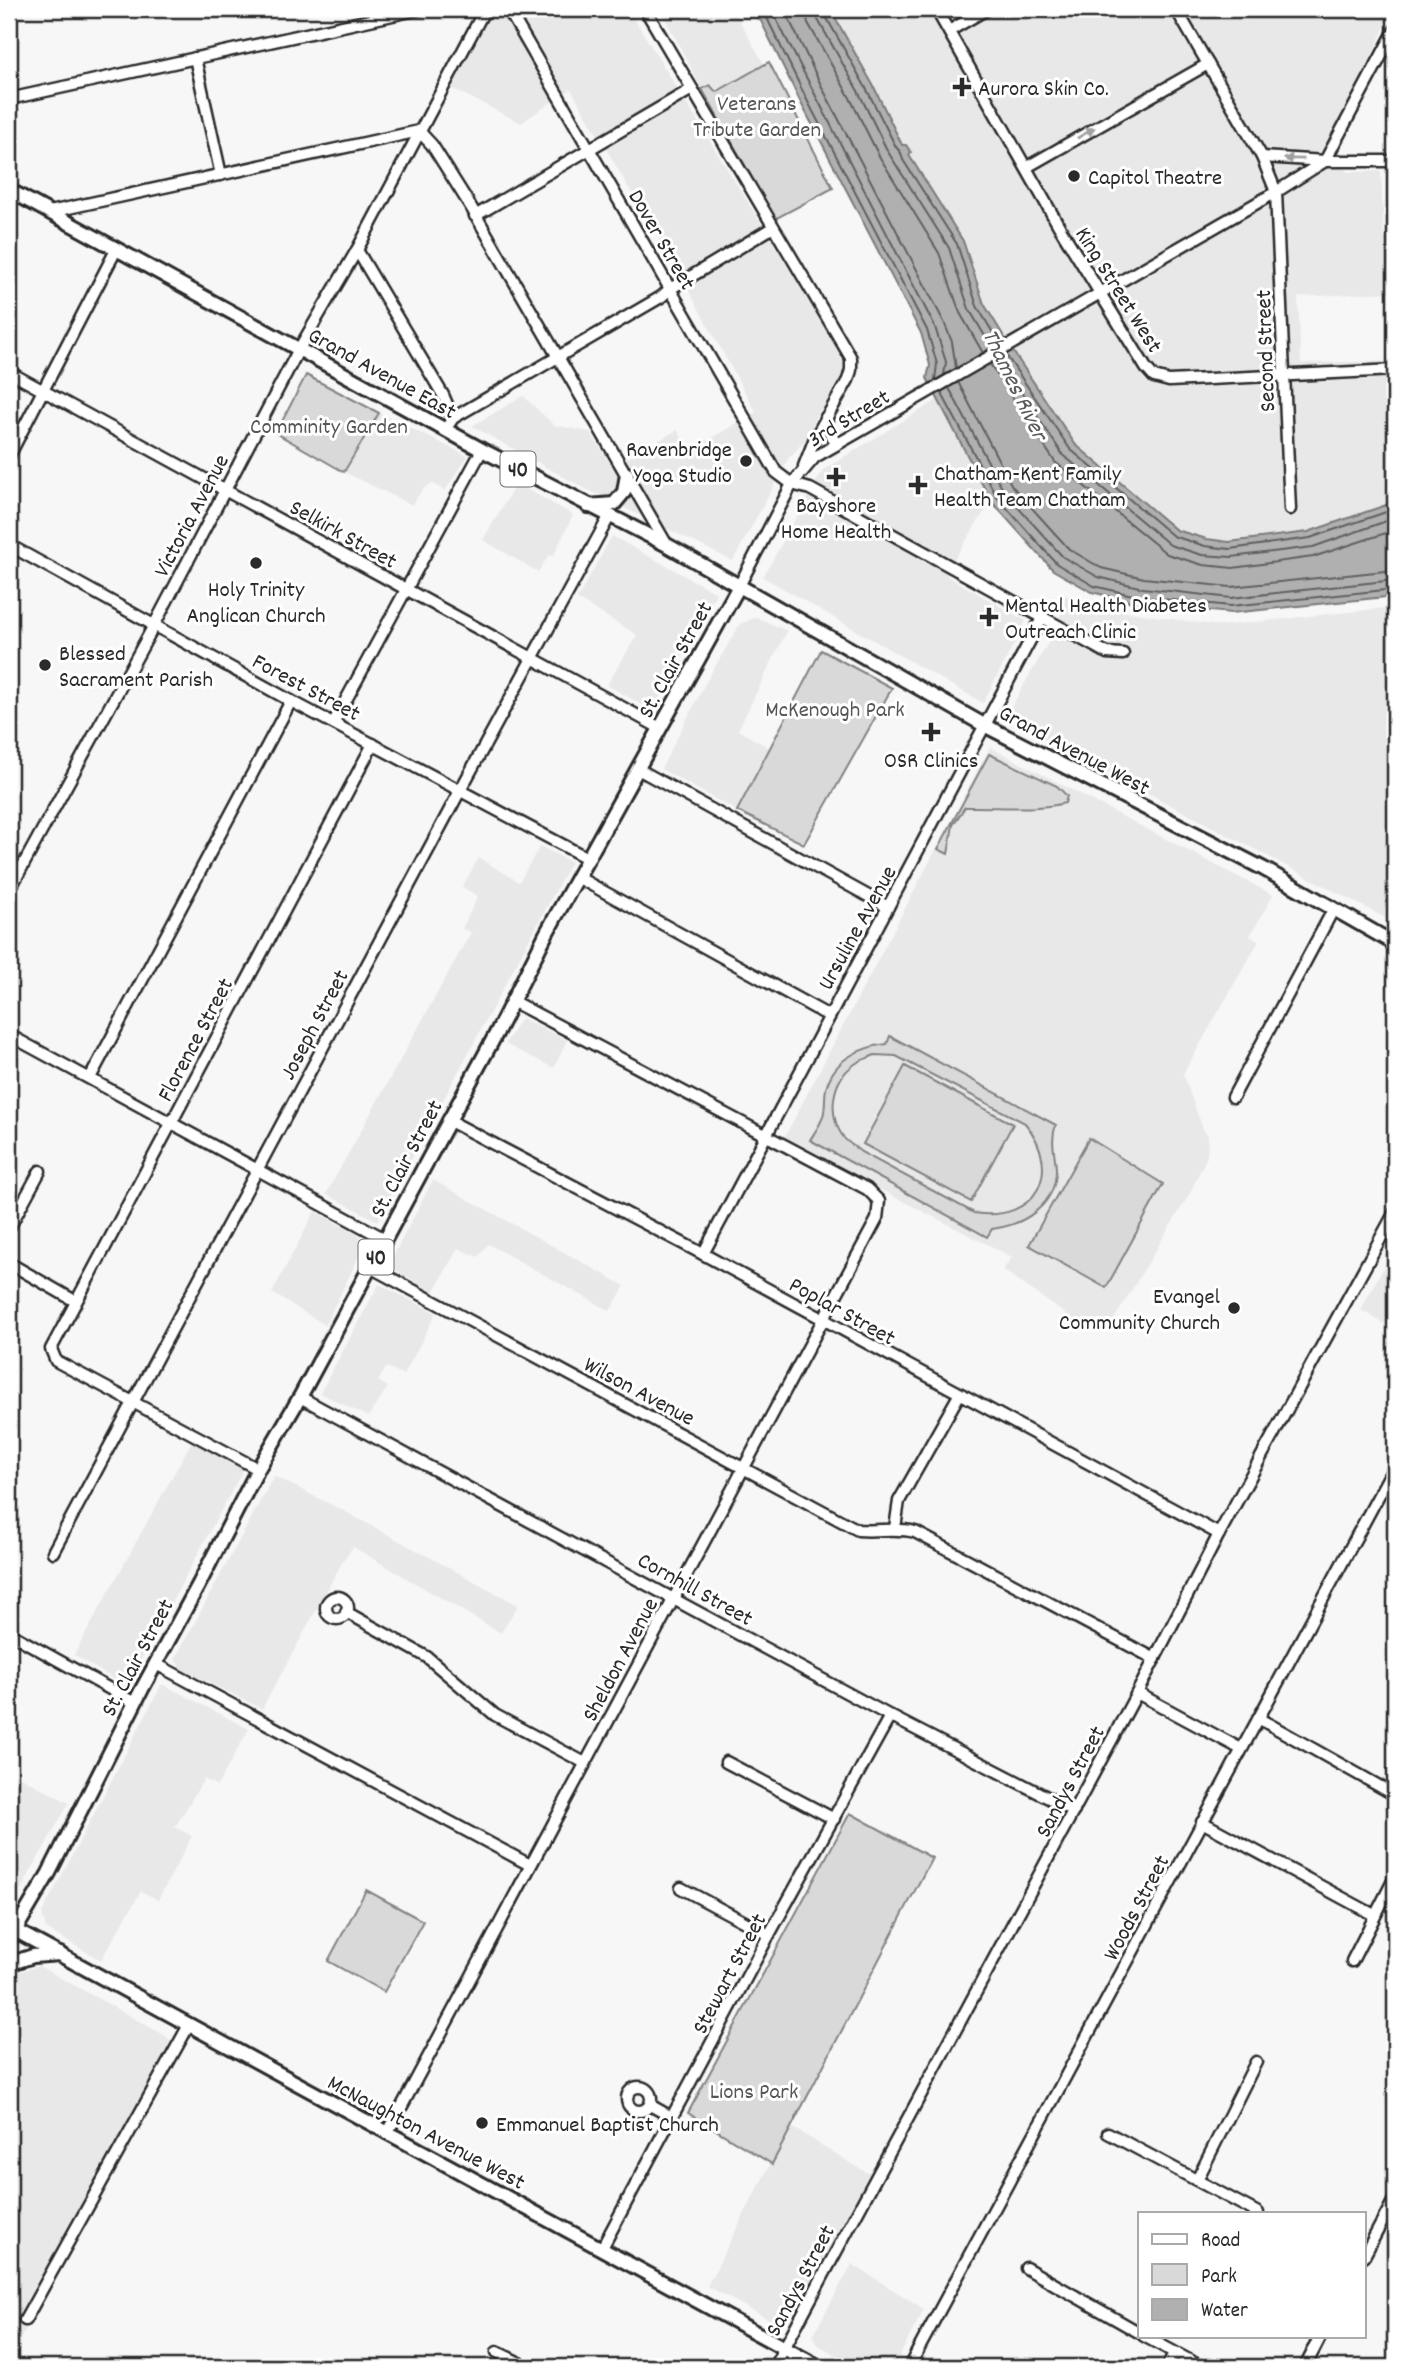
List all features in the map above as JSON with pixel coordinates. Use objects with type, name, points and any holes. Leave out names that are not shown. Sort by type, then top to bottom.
[{"type":"main road","name":"Grand Avenue East","points":[[9,190],[299,349],[449,424],[482,450],[667,545],[739,586]]},
{"type":"main road","points":[[588,506],[614,504],[624,492],[627,474]]},
{"type":"main road","name":"Grand Avenue West","points":[[739,586],[984,725],[1264,869],[1395,944]]},
{"type":"main road","name":"St. Clair Street","points":[[11,1933],[49,1873],[258,1469],[370,1268],[546,934],[739,586]]},
{"type":"main road","name":"McNaughton Avenue West","points":[[11,1933],[61,1954],[819,2367]]},
{"type":"main road","points":[[9,1964],[33,1956],[61,1954]]},
{"type":"street","points":[[9,99],[420,9]]},
{"type":"street","name":"Victoria Avenue","points":[[9,891],[155,624],[299,349],[357,250],[485,9]]},
{"type":"street","name":"Dover Street","points":[[508,9],[776,472],[792,484]]},
{"type":"street","points":[[645,9],[851,358],[848,380],[815,438],[803,471]]},
{"type":"street","name":"King Street West","points":[[936,9],[1060,228],[1146,368],[1162,381],[1395,370]]},
{"type":"street","points":[[949,31],[988,9]]},
{"type":"street","name":"Second Street","points":[[1176,9],[1262,157],[1276,192],[1290,509]]},
{"type":"street","points":[[1325,161],[1395,30]]},
{"type":"street","points":[[195,58],[221,175]]},
{"type":"street","points":[[1027,167],[1208,64]]},
{"type":"street","points":[[475,216],[692,89]]},
{"type":"street","points":[[50,212],[419,131],[432,145],[475,216],[667,545]]},
{"type":"street","points":[[1262,157],[1325,161],[1395,161]]},
{"type":"street","name":"3rd Street","points":[[803,471],[815,457],[836,444],[1276,192],[1325,161]]},
{"type":"street","points":[[357,250],[443,395],[449,424],[772,228]]},
{"type":"street","points":[[9,456],[116,250]]},
{"type":"street","name":"Selkirk Street","points":[[9,372],[660,728]]},
{"type":"street","points":[[826,417],[836,444]]},
{"type":"street","points":[[334,722],[482,450]]},
{"type":"street","name":"St. Clair Street","points":[[739,586],[792,484],[803,471]]},
{"type":"street","points":[[792,484],[810,489],[1107,653],[1123,654]]},
{"type":"street","name":"Joseph Street","points":[[53,1552],[609,517]]},
{"type":"street","name":"Forest Street","points":[[9,545],[291,701],[589,859]]},
{"type":"street","name":"Ursuline Avenue","points":[[703,1254],[1042,618]]},
{"type":"street","points":[[90,1078],[291,701]]},
{"type":"street","name":"Florence Street","points":[[132,1403],[55,1361],[51,1352],[75,1301],[373,744]]},
{"type":"street","points":[[638,769],[888,907]]},
{"type":"street","points":[[579,878],[829,1016]]},
{"type":"street","points":[[1233,1097],[1333,910]]},
{"type":"street","points":[[512,1001],[767,1136]]},
{"type":"street","points":[[9,1035],[385,1239]]},
{"type":"street","name":"Poplar Street","points":[[448,1120],[703,1254],[1219,1534]]},
{"type":"street","name":"Sheldon Avenue","points":[[387,2134],[877,1219],[879,1201],[867,1189],[767,1136]]},
{"type":"street","points":[[9,1227],[40,1171]]},
{"type":"street","name":"Sandys Street","points":[[774,2367],[1138,1693],[1219,1534],[1395,1212]]},
{"type":"street","points":[[9,1263],[75,1301]]},
{"type":"street","name":"Wilson Avenue","points":[[370,1268],[858,1530],[895,1528]]},
{"type":"street","points":[[959,1395],[899,1501],[895,1528],[915,1532],[1155,1659]]},
{"type":"street","name":"Cornhill Street","points":[[300,1397],[890,1716],[1074,1811]]},
{"type":"street","points":[[132,1403],[258,1469]]},
{"type":"street","name":"Woods Street","points":[[909,2367],[1395,1465]]},
{"type":"street","points":[[346,1612],[427,1657],[495,1715],[585,1763]]},
{"type":"street","points":[[9,1633],[135,1703]]},
{"type":"street","points":[[156,1664],[530,1864]]},
{"type":"street","points":[[1138,1693],[1241,1749]]},
{"type":"street","name":"Stewart Street","points":[[602,2248],[769,1935],[890,1716]]},
{"type":"street","points":[[1258,1718],[1395,1795]]},
{"type":"street","points":[[726,1762],[834,1819]]},
{"type":"street","points":[[1202,1822],[1374,1915]]},
{"type":"street","points":[[1352,1961],[1395,1877]]},
{"type":"street","points":[[681,1888],[769,1935]]},
{"type":"street","points":[[25,2320],[189,2025]]},
{"type":"street","points":[[1197,2179],[1256,2062]]},
{"type":"street","points":[[649,2105],[673,2118]]},
{"type":"street","points":[[1108,2133],[1256,2212]]},
{"type":"street","points":[[1366,2252],[1395,2198]]},
{"type":"street","points":[[1026,2268],[1138,2332]]},
{"type":"street","points":[[1148,2338],[1202,2367]]},
{"type":"street","points":[[1305,2367],[1320,2338]]},
{"type":"street","points":[[497,2352],[528,2367]]},
{"type":"street","points":[[1167,2367],[1174,2353]]},
{"type":"shaded area","points":[[482,9],[628,9],[845,359],[847,370],[829,404],[818,412],[806,439],[788,459],[733,561],[582,487],[472,426],[523,396],[554,425],[590,432],[612,467],[677,430],[691,450],[756,412],[571,89],[521,123],[437,81]]},
{"type":"shaded area","points":[[660,9],[733,9],[764,64],[716,92],[710,85],[702,89]]},
{"type":"shaded area","points":[[830,9],[1392,9],[1326,147],[1348,172],[1381,171],[1384,238],[1392,238],[1394,266],[1389,266],[1391,292],[1298,297],[1301,363],[1395,361],[1395,502],[1308,532],[1229,542],[1207,539],[1176,530],[1075,444],[984,304],[963,241],[902,145],[873,85]]},
{"type":"shaded area","points":[[937,400],[991,501],[947,576],[1026,621],[983,703],[763,577],[823,470]]},
{"type":"shaded area","points":[[379,413],[468,456],[445,491],[432,483],[423,489],[412,505],[344,472]]},
{"type":"shaded area","points":[[516,483],[573,515],[553,557],[549,555],[538,572],[483,540]]},
{"type":"shaded area","points":[[612,536],[716,593],[653,711],[607,685],[637,635],[577,599]]},
{"type":"shaded area","points":[[1065,595],[1122,611],[1219,626],[1395,607],[1395,923],[1005,718],[1052,636]]},
{"type":"shaded area","points":[[756,617],[787,631],[738,730],[769,748],[737,811],[661,769],[740,624]]},
{"type":"shaded area","points":[[990,747],[1273,895],[1250,936],[1259,941],[1183,1074],[1208,1136],[1207,1156],[1189,1195],[1110,1326],[1081,1325],[1003,1270],[1012,1257],[783,1140]]},
{"type":"shaded area","points":[[540,846],[571,862],[378,1221],[326,1194],[471,932],[462,929],[478,896],[462,887],[479,858],[519,882]]},
{"type":"shaded area","points":[[521,1018],[567,1040],[554,1068],[505,1044]]},
{"type":"shaded area","points":[[433,1180],[625,1286],[610,1311],[488,1244],[478,1257],[458,1248],[434,1292],[388,1266]]},
{"type":"shaded area","points":[[315,1211],[367,1240],[325,1325],[272,1293]]},
{"type":"shaded area","points":[[1395,1245],[1395,1330],[1361,1310]]},
{"type":"shaded area","points":[[379,1284],[436,1313],[404,1375],[387,1367],[378,1381],[388,1387],[368,1417],[320,1393]]},
{"type":"shaded area","points":[[193,1439],[245,1466],[126,1687],[74,1655]]},
{"type":"shaded area","points":[[274,1476],[518,1605],[501,1633],[353,1547],[262,1709],[180,1668],[175,1659]]},
{"type":"shaded area","points":[[162,1684],[249,1729],[217,1786],[204,1779],[175,1827],[192,1836],[158,1900],[141,1891],[101,1960],[46,1929],[42,1913]]},
{"type":"shaded area","points":[[13,1773],[69,1803],[9,1906],[9,1780]]},
{"type":"shaded area","points":[[39,1966],[166,2036],[172,2044],[15,2321],[27,2327],[9,2360],[9,1990],[18,1972]]},
{"type":"shaded area","points":[[790,2126],[869,2174],[792,2315],[770,2320],[707,2286]]},
{"type":"shaded area","points":[[852,2264],[924,2309],[894,2367],[859,2367],[816,2344],[813,2335]]},
{"type":"green space","name":"Veterans Tribute Garden","points":[[769,62],[833,188],[775,219],[702,89],[710,85],[716,92]]},
{"type":"green space","name":"Comminity Garden","points":[[306,375],[379,413],[344,472],[276,433]]},
{"type":"green space","name":"McKenough Park","points":[[821,650],[892,688],[804,844],[737,811]]},
{"type":"green space","points":[[989,754],[1057,786],[1067,796],[1065,803],[1028,808],[965,807],[953,825],[948,854],[938,849]]},
{"type":"green space","points":[[890,1036],[1056,1125],[1053,1141],[1055,1181],[1045,1203],[1027,1218],[992,1229],[987,1237],[810,1140],[822,1119],[826,1089],[835,1070],[857,1052],[887,1044]],"holes":[[[875,1055],[896,1056],[1025,1123],[1037,1141],[1042,1159],[1042,1175],[1037,1190],[1028,1202],[1014,1210],[996,1214],[974,1213],[861,1152],[844,1138],[835,1119],[834,1109],[836,1088],[841,1079],[862,1060]]]},
{"type":"green space","points":[[905,1066],[1013,1124],[971,1202],[863,1144]]},
{"type":"green space","points":[[1089,1138],[1163,1184],[1106,1288],[1029,1245]]},
{"type":"green space","name":"Lions Park","points":[[850,1813],[932,1858],[772,2164],[688,2113]]},
{"type":"green space","points":[[366,1890],[423,1921],[384,1992],[328,1961]]},
{"type":"water","name":"Thames River","points":[[751,9],[830,9],[873,85],[902,145],[906,145],[911,152],[909,155],[963,241],[984,304],[1075,444],[1176,530],[1207,539],[1229,542],[1308,532],[1395,502],[1395,596],[1231,613],[1140,604],[1092,592],[1053,570],[991,501],[927,378],[930,365],[921,333],[761,21]]},
{"type":"place","name":"Aurora Skin Co.","points":[[962,87]]},
{"type":"place","name":"Capitol Theatre","points":[[1074,176]]},
{"type":"place","name":"Ravenbridge Yoga Studio","points":[[746,461]]},
{"type":"place","name":"Bayshore Home Health","points":[[836,477]]},
{"type":"place","name":"Chatham-Kent Family Health Team Chatham","points":[[918,485]]},
{"type":"place","name":"Holy Trinity Anglican Church","points":[[256,563]]},
{"type":"place","name":"Mental Health Diabetes Outreach Clinic","points":[[989,617]]},
{"type":"place","name":"Blessed Sacrament Parish","points":[[45,665]]},
{"type":"place","name":"OSR Clinics","points":[[931,732]]},
{"type":"place","name":"Evangel Community Church","points":[[1234,1308]]},
{"type":"place","name":"Emmanuel Baptist Church","points":[[482,2123]]}]
